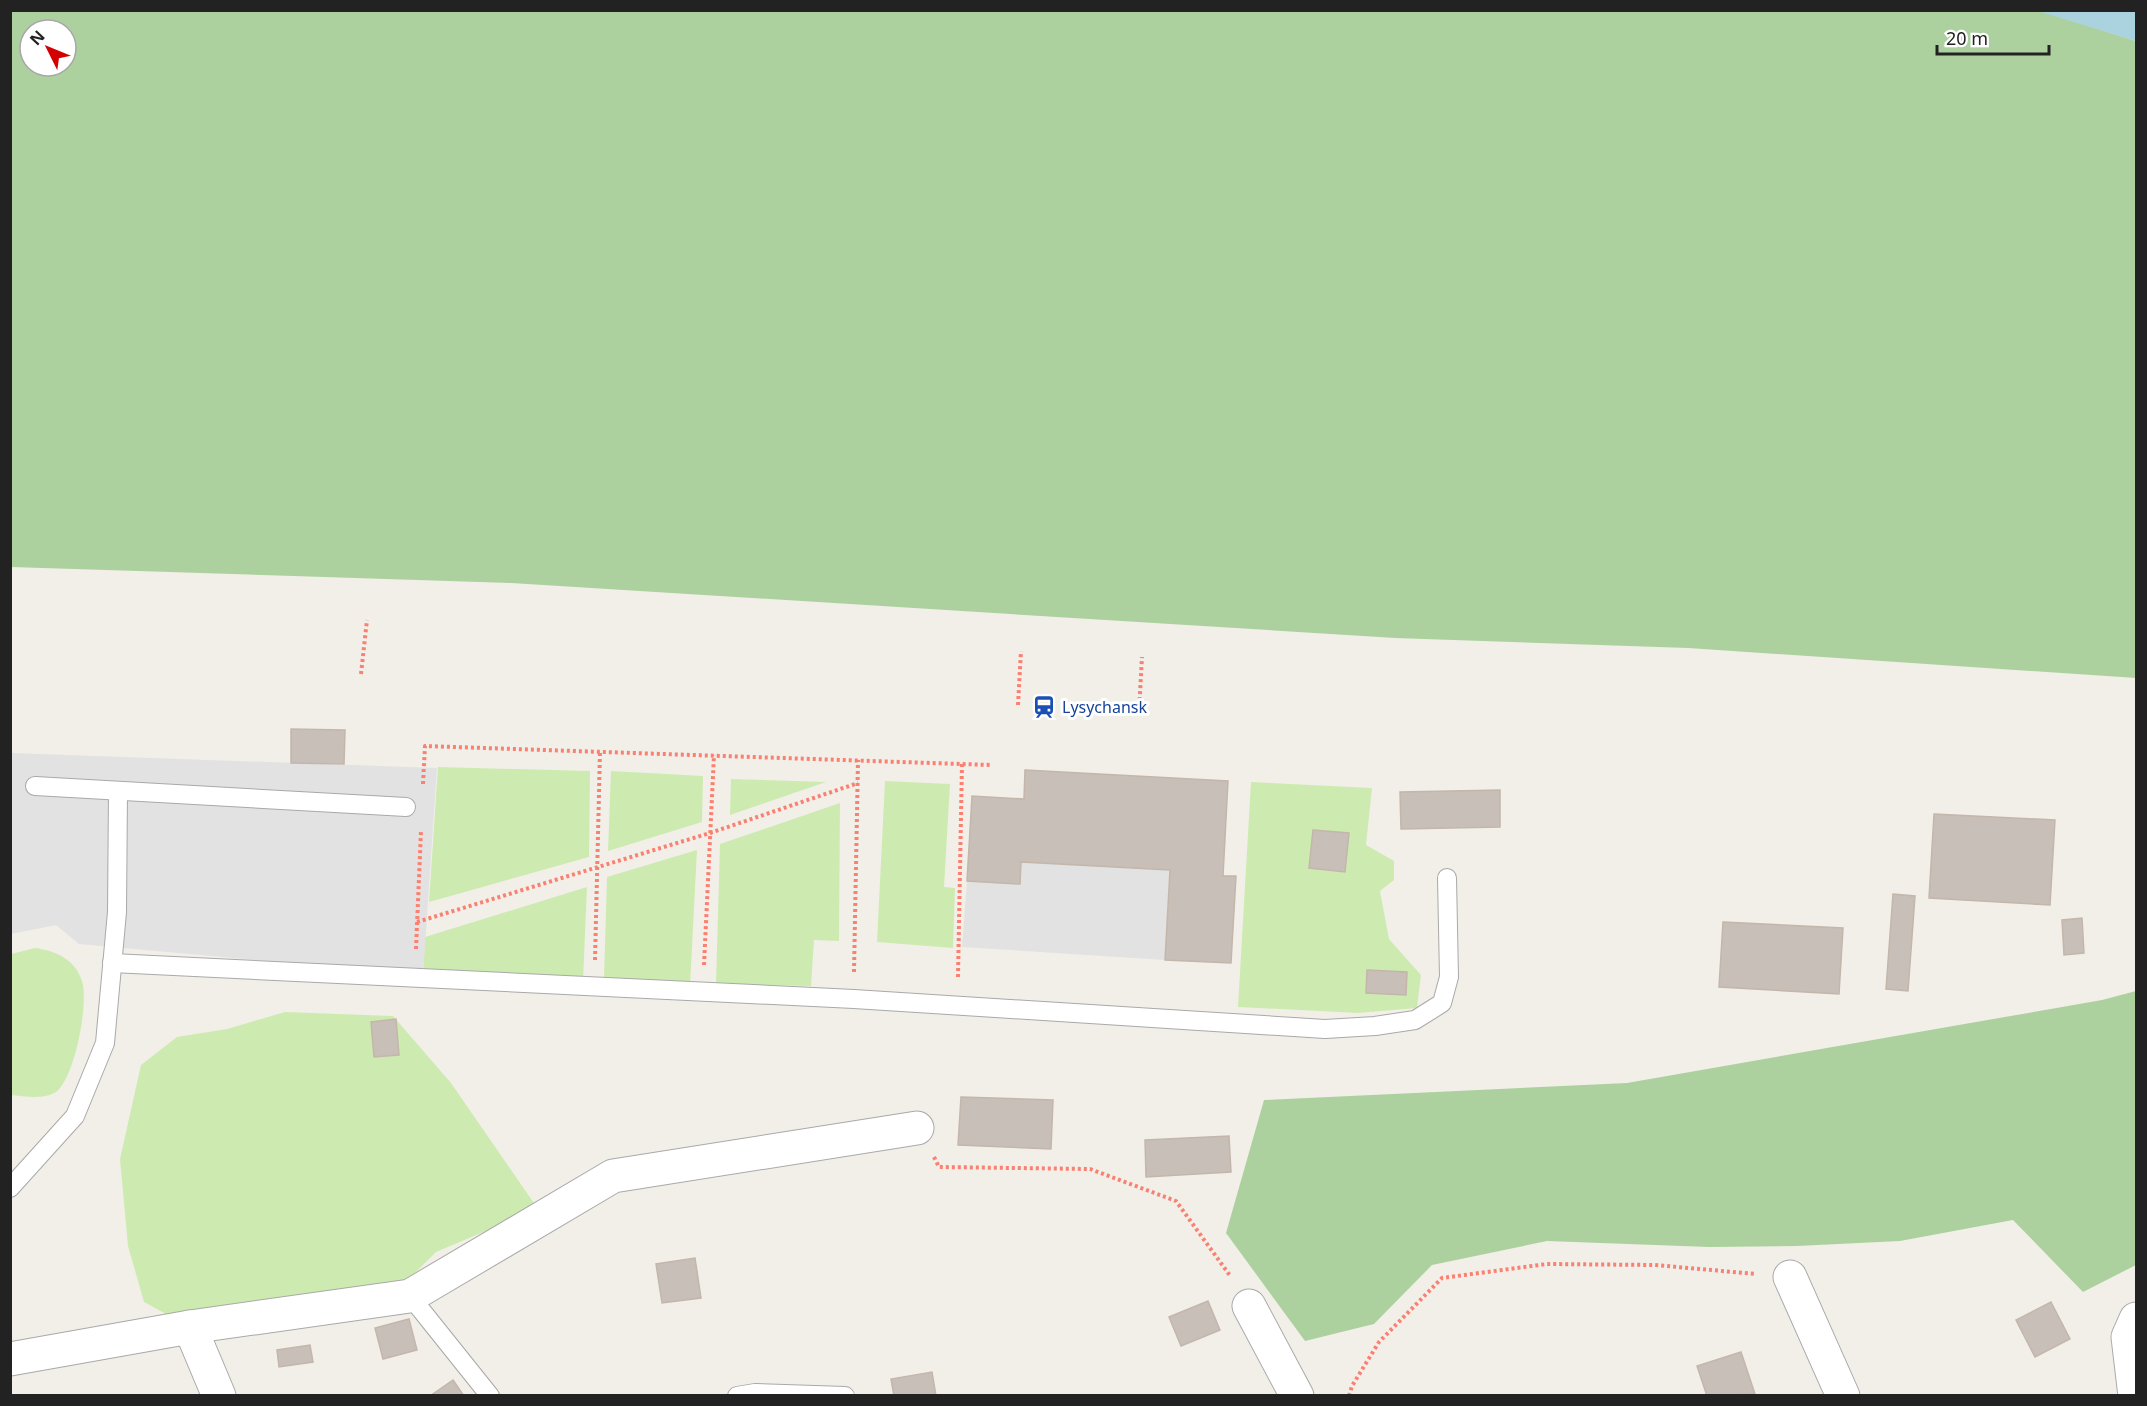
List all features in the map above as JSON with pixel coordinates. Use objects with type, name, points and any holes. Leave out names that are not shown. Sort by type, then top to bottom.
[{"type":"street","points":[[10,1359],[190,1327],[410,1296],[613,1176],[917,1128]]},
{"type":"street","points":[[1790,1277],[1843,1395]]},
{"type":"street","points":[[1249,1306],[1297,1395]]},
{"type":"street","points":[[2135,1395],[2128,1337],[2136,1319]]},
{"type":"street","points":[[190,1327],[219,1395]]},
{"type":"lane","points":[[35,786],[406,807]]},
{"type":"lane","points":[[10,1188],[75,1116],[105,1042],[117,912],[118,790]]},
{"type":"lane","points":[[112,963],[415,980],[854,999],[958,1008],[1326,1029],[1375,1026],[1415,1020],[1442,1003],[1449,977],[1447,878]]},
{"type":"lane","points":[[410,1296],[490,1395]]},
{"type":"lane","points":[[736,1395],[755,1393],[845,1395]]},
{"type":"path","points":[[361,674],[367,620]]},
{"type":"path","points":[[1018,705],[1021,651]]},
{"type":"path","points":[[1138,712],[1142,657]]},
{"type":"path","points":[[423,793],[425,746],[991,765]]},
{"type":"path","points":[[594,988],[600,751]]},
{"type":"path","points":[[702,993],[714,755]]},
{"type":"path","points":[[854,999],[858,760]]},
{"type":"path","points":[[958,1008],[962,763]]},
{"type":"path","points":[[417,922],[710,832],[858,783]]},
{"type":"path","points":[[415,980],[421,828]]},
{"type":"path","points":[[917,1128],[939,1167],[1090,1169],[1176,1201],[1223,1264],[1249,1306]]},
{"type":"path","points":[[1349,1395],[1378,1342],[1442,1278],[1547,1264],[1655,1264],[1790,1277]]},
{"type":"green space","points":[[2038,10],[2136,41],[2136,678],[1688,648],[1395,638],[511,583],[11,567],[11,11]]},
{"type":"green space","points":[[438,767],[590,771],[589,857],[429,902]]},
{"type":"green space","points":[[611,771],[703,776],[702,822],[608,851]]},
{"type":"green space","points":[[731,779],[826,782],[730,815]]},
{"type":"green space","points":[[885,781],[950,784],[944,887],[955,888],[953,948],[877,942]]},
{"type":"green space","points":[[1251,782],[1372,788],[1366,845],[1394,861],[1394,880],[1380,891],[1389,939],[1421,975],[1417,1008],[1358,1013],[1238,1007]]},
{"type":"green space","points":[[840,803],[839,941],[814,940],[811,986],[716,984],[720,844]]},
{"type":"green space","points":[[697,850],[690,986],[604,978],[607,877]]},
{"type":"green space","points":[[587,887],[583,981],[423,975],[425,937]]},
{"type":"green space","points":[[35,948],[64,957],[75,967],[82,981],[84,1005],[79,1039],[63,1084],[51,1094],[28,1097],[11,1095],[11,954]]},
{"type":"green space","points":[[2136,991],[2136,1265],[2083,1292],[2013,1220],[1900,1241],[1797,1246],[1709,1247],[1547,1241],[1432,1265],[1374,1324],[1305,1341],[1226,1233],[1264,1100],[1627,1083],[2102,1000]]},
{"type":"green space","points":[[285,1012],[393,1016],[451,1083],[538,1209],[436,1252],[402,1286],[166,1314],[144,1302],[128,1246],[120,1159],[141,1065],[177,1037],[227,1029]]},
{"type":"shaded area","points":[[11,753],[437,768],[423,975],[79,944],[56,925],[11,934]]},
{"type":"shaded area","points":[[1021,862],[1170,870],[1165,960],[962,947],[967,881],[1020,884]]},
{"type":"water","points":[[2038,11],[2136,11],[2136,41]]},
{"type":"building","points":[[291,729],[345,730],[344,764],[291,763]]},
{"type":"building","points":[[1025,770],[1228,781],[1223,876],[1236,876],[1231,963],[1165,960],[1170,870],[1021,862],[1020,884],[967,881],[972,796],[1024,799]]},
{"type":"building","points":[[1500,790],[1500,827],[1401,829],[1400,792]]},
{"type":"building","points":[[1934,814],[2055,820],[2050,905],[1929,898]]},
{"type":"building","points":[[1313,830],[1349,833],[1345,872],[1309,868]]},
{"type":"building","points":[[1893,894],[1915,896],[1908,991],[1886,989]]},
{"type":"building","points":[[2082,918],[2084,953],[2064,955],[2062,920]]},
{"type":"building","points":[[1723,922],[1843,928],[1839,994],[1719,987]]},
{"type":"building","points":[[1367,970],[1407,972],[1406,995],[1366,993]]},
{"type":"building","points":[[396,1019],[399,1055],[374,1057],[371,1022]]},
{"type":"building","points":[[961,1097],[1053,1100],[1051,1149],[958,1145]]},
{"type":"building","points":[[1229,1136],[1231,1172],[1146,1177],[1145,1140]]},
{"type":"building","points":[[695,1258],[701,1298],[662,1303],[656,1264]]},
{"type":"building","points":[[1208,1301],[1220,1330],[1181,1346],[1169,1317]]},
{"type":"building","points":[[2051,1302],[2070,1339],[2035,1357],[2016,1320]]},
{"type":"building","points":[[409,1319],[417,1350],[383,1359],[375,1328]]},
{"type":"building","points":[[310,1345],[313,1362],[279,1367],[277,1350]]},
{"type":"building","points":[[1741,1352],[1755,1394],[1707,1396],[1697,1366]]},
{"type":"building","points":[[932,1372],[936,1396],[894,1396],[891,1379]]},
{"type":"building","points":[[453,1380],[464,1396],[430,1396]]},
{"type":"place","name":"Lysychansk","points":[[1044,707]]}]
